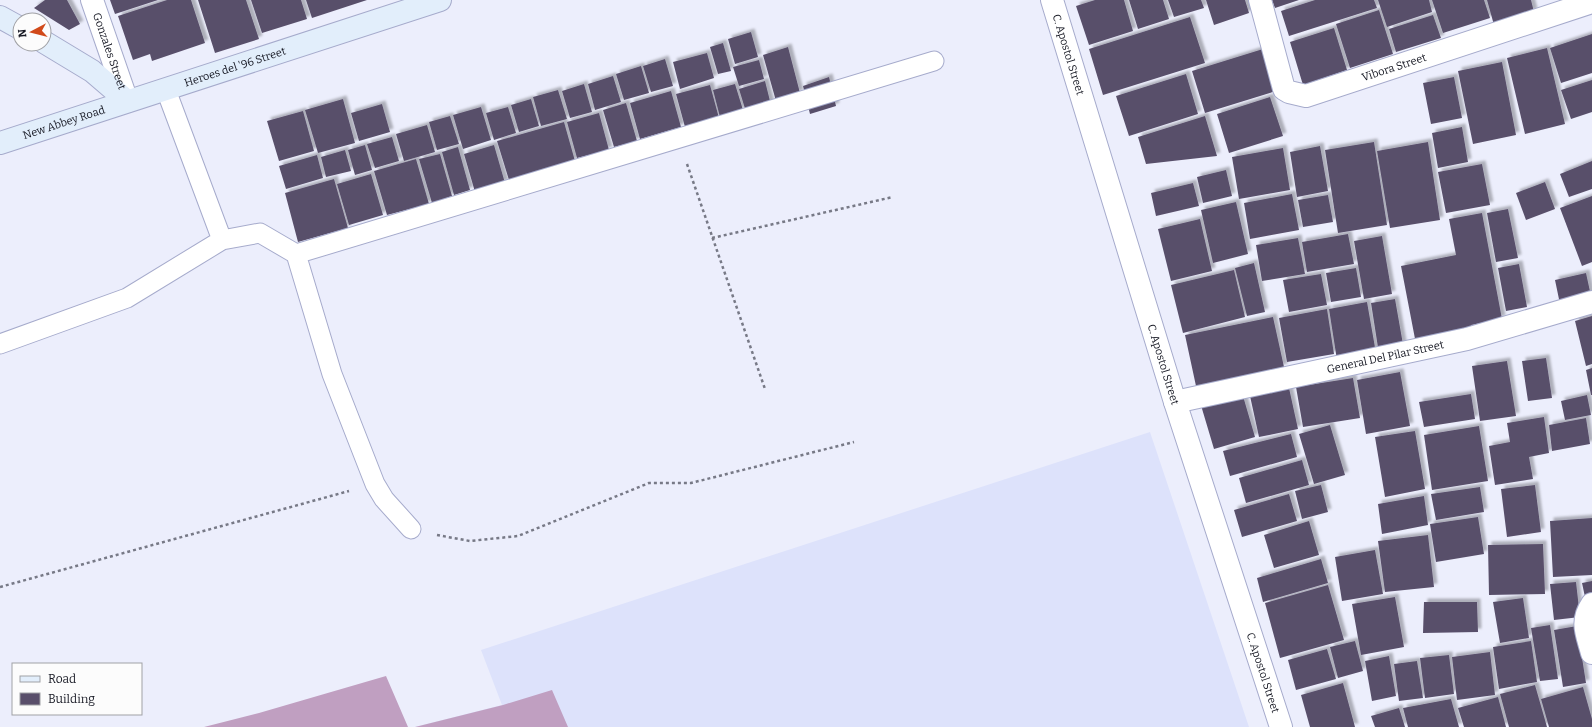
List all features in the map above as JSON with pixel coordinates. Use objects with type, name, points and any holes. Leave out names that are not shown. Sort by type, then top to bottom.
[{"type":"street","name":"Gonzales Street","points":[[92,0],[127,101]]},
{"type":"street","name":"Heroes del '96 Street","points":[[127,101],[166,90],[440,0]]},
{"type":"street","name":"C. Apostol Street","points":[[1052,0],[1175,402],[1281,727]]},
{"type":"street","name":"Vibora Street","points":[[1260,0],[1284,89],[1289,92],[1306,96],[1592,2]]},
{"type":"street","points":[[0,17],[12,24]]},
{"type":"street","points":[[52,47],[92,71],[127,101]]},
{"type":"street","name":"New Abbey Road","points":[[0,143],[127,101]]},
{"type":"street","name":"General Del Pilar Street","points":[[1175,402],[1467,339],[1592,302]]},
{"type":"street","points":[[1592,604],[1586,614],[1584,626],[1592,653]]},
{"type":"lane","points":[[296,254],[934,61]]},
{"type":"lane","points":[[166,90],[222,240]]},
{"type":"lane","points":[[0,344],[127,298],[222,240],[260,233],[296,254],[332,374],[375,484],[384,499],[411,529]]},
{"type":"path","points":[[678,139],[765,389]]},
{"type":"path","points":[[712,238],[893,197]]},
{"type":"path","points":[[411,529],[470,542],[518,536],[649,483],[691,483],[854,442]]},
{"type":"path","points":[[0,587],[375,484]]},
{"type":"shaded area","points":[[1150,432],[1249,727],[415,727],[502,705],[481,650]]},
{"type":"shaded area","points":[[386,676],[408,727],[204,727],[259,713]]},
{"type":"shaded area","points":[[552,690],[568,727],[415,727],[503,705]]},
{"type":"building","points":[[45,0],[67,0],[80,24],[69,30],[52,19],[52,12],[40,12],[34,8]]},
{"type":"building","points":[[110,0],[158,0],[115,14]]},
{"type":"building","points":[[167,0],[191,0],[205,43],[152,61],[150,54],[133,60],[118,16]]},
{"type":"building","points":[[198,0],[246,0],[259,39],[215,53]]},
{"type":"building","points":[[251,0],[301,0],[307,19],[262,33]]},
{"type":"building","points":[[306,0],[367,0],[312,18]]},
{"type":"building","points":[[1095,0],[1124,0],[1133,31],[1089,45],[1076,6]]},
{"type":"building","points":[[1129,0],[1163,0],[1169,19],[1138,29]]},
{"type":"building","points":[[1168,0],[1201,0],[1204,8],[1174,17]]},
{"type":"building","points":[[1206,0],[1245,0],[1249,13],[1214,25]]},
{"type":"building","points":[[1272,0],[1299,0],[1275,8]]},
{"type":"building","points":[[1315,0],[1374,0],[1377,8],[1289,36],[1281,11]]},
{"type":"building","points":[[1378,0],[1429,0],[1432,12],[1387,27]]},
{"type":"building","points":[[1432,0],[1484,0],[1490,18],[1443,33]]},
{"type":"building","points":[[1487,0],[1531,0],[1534,12],[1494,25]]},
{"type":"building","points":[[1379,10],[1393,54],[1350,68],[1336,24]]},
{"type":"building","points":[[1433,15],[1441,38],[1396,52],[1389,29]]},
{"type":"building","points":[[1190,17],[1205,63],[1103,95],[1089,49]]},
{"type":"building","points":[[1334,28],[1347,70],[1303,85],[1290,42]]},
{"type":"building","points":[[751,32],[758,57],[735,64],[728,39]]},
{"type":"building","points":[[1592,34],[1592,73],[1561,83],[1550,48]]},
{"type":"building","points":[[723,43],[731,71],[718,74],[710,47]]},
{"type":"building","points":[[788,47],[800,93],[776,101],[763,55]]},
{"type":"building","points":[[1547,48],[1565,124],[1525,134],[1507,58]]},
{"type":"building","points":[[1263,49],[1276,91],[1205,113],[1192,71]]},
{"type":"building","points":[[707,53],[714,78],[680,89],[673,62]]},
{"type":"building","points":[[665,59],[673,86],[651,92],[643,66]]},
{"type":"building","points":[[759,60],[764,79],[739,86],[733,67]]},
{"type":"building","points":[[1502,62],[1516,135],[1473,144],[1458,71]]},
{"type":"building","points":[[641,66],[649,93],[624,100],[616,74]]},
{"type":"building","points":[[1186,74],[1198,114],[1129,136],[1116,96]]},
{"type":"building","points":[[613,76],[621,102],[595,110],[588,84]]},
{"type":"building","points":[[829,77],[836,106],[810,114],[803,86]]},
{"type":"building","points":[[1454,77],[1462,118],[1431,124],[1423,83]]},
{"type":"building","points":[[1592,80],[1592,112],[1571,119],[1561,90]]},
{"type":"building","points":[[765,81],[771,105],[746,112],[739,89]]},
{"type":"building","points":[[584,84],[592,112],[570,118],[562,91]]},
{"type":"building","points":[[735,84],[743,110],[720,117],[713,90]]},
{"type":"building","points":[[710,85],[719,118],[685,127],[676,94]]},
{"type":"building","points":[[558,90],[567,119],[541,126],[533,97]]},
{"type":"building","points":[[671,91],[681,127],[640,139],[630,103]]},
{"type":"building","points":[[1270,97],[1283,136],[1229,153],[1217,114]]},
{"type":"building","points":[[343,99],[355,143],[318,153],[305,110]]},
{"type":"building","points":[[531,99],[539,126],[519,132],[511,105]]},
{"type":"building","points":[[626,103],[637,141],[614,147],[603,110]]},
{"type":"building","points":[[382,104],[390,132],[359,141],[351,113]]},
{"type":"building","points":[[481,107],[491,140],[463,149],[453,115]]},
{"type":"building","points":[[508,107],[516,133],[494,140],[486,113]]},
{"type":"building","points":[[303,111],[314,151],[279,161],[267,121]]},
{"type":"building","points":[[599,113],[609,150],[577,158],[567,122]]},
{"type":"building","points":[[450,116],[459,144],[437,150],[429,122]]},
{"type":"building","points":[[1205,116],[1217,156],[1146,164],[1138,137]]},
{"type":"building","points":[[564,122],[575,161],[509,180],[497,141]]},
{"type":"building","points":[[427,125],[435,152],[404,161],[396,134]]},
{"type":"building","points":[[1462,127],[1468,162],[1438,168],[1432,133]]},
{"type":"building","points":[[392,137],[399,161],[375,168],[367,144]]},
{"type":"building","points":[[1374,142],[1387,225],[1338,233],[1325,150]]},
{"type":"building","points":[[1428,142],[1440,220],[1390,228],[1377,151]]},
{"type":"building","points":[[365,145],[372,170],[355,175],[348,150]]},
{"type":"building","points":[[494,145],[505,183],[475,192],[464,154]]},
{"type":"building","points":[[1320,146],[1328,191],[1297,197],[1290,152]]},
{"type":"building","points":[[458,147],[470,190],[454,195],[442,152]]},
{"type":"building","points":[[1283,148],[1290,190],[1239,199],[1232,157]]},
{"type":"building","points":[[345,150],[351,171],[326,177],[321,157]]},
{"type":"building","points":[[440,154],[452,196],[432,203],[419,159]]},
{"type":"building","points":[[317,155],[323,178],[286,189],[279,166]]},
{"type":"building","points":[[416,159],[429,204],[387,215],[374,171]]},
{"type":"building","points":[[1592,161],[1592,189],[1569,197],[1560,174]]},
{"type":"building","points":[[1482,164],[1490,205],[1446,213],[1438,172]]},
{"type":"building","points":[[1226,170],[1232,196],[1203,203],[1197,177]]},
{"type":"building","points":[[371,174],[383,215],[349,225],[337,184]]},
{"type":"building","points":[[334,179],[348,228],[298,242],[285,193]]},
{"type":"building","points":[[1545,182],[1555,209],[1526,220],[1516,193]]},
{"type":"building","points":[[1193,183],[1199,206],[1156,216],[1151,193]]},
{"type":"building","points":[[1292,194],[1299,230],[1250,239],[1244,203]]},
{"type":"building","points":[[1328,195],[1333,222],[1303,227],[1298,200]]},
{"type":"building","points":[[1592,196],[1592,262],[1582,266],[1560,208]]},
{"type":"building","points":[[1236,202],[1248,254],[1213,263],[1201,210]]},
{"type":"building","points":[[1508,209],[1518,258],[1496,262],[1487,213]]},
{"type":"building","points":[[1482,213],[1502,319],[1471,325],[1472,333],[1416,344],[1401,266],[1456,255],[1449,219]]},
{"type":"building","points":[[1200,219],[1212,271],[1171,281],[1158,229]]},
{"type":"building","points":[[1348,234],[1354,264],[1307,272],[1302,242]]},
{"type":"building","points":[[1382,236],[1392,294],[1364,299],[1354,241]]},
{"type":"building","points":[[1298,238],[1305,274],[1262,281],[1256,245]]},
{"type":"building","points":[[1254,263],[1265,312],[1247,316],[1235,268]]},
{"type":"building","points":[[1519,264],[1527,307],[1506,311],[1498,268]]},
{"type":"building","points":[[1356,268],[1361,297],[1331,302],[1326,273]]},
{"type":"building","points":[[1234,270],[1245,317],[1183,333],[1171,285]]},
{"type":"building","points":[[1586,273],[1591,296],[1560,304],[1555,280]]},
{"type":"building","points":[[1321,274],[1327,305],[1289,312],[1283,280]]},
{"type":"building","points":[[1395,299],[1404,350],[1379,354],[1371,303]]},
{"type":"building","points":[[1367,302],[1376,353],[1337,360],[1329,309]]},
{"type":"building","points":[[1327,309],[1334,354],[1287,362],[1279,318]]},
{"type":"building","points":[[1592,316],[1592,364],[1586,366],[1575,321]]},
{"type":"building","points":[[1273,317],[1284,367],[1196,386],[1185,335]]},
{"type":"building","points":[[1546,358],[1552,398],[1528,401],[1522,361]]},
{"type":"building","points":[[1507,361],[1516,416],[1480,421],[1472,366]]},
{"type":"building","points":[[1592,368],[1592,395],[1591,395],[1586,370]]},
{"type":"building","points":[[1400,372],[1410,426],[1366,434],[1357,380]]},
{"type":"building","points":[[1353,378],[1360,418],[1303,427],[1296,387]]},
{"type":"building","points":[[1289,388],[1298,429],[1259,437],[1250,396]]},
{"type":"building","points":[[1471,394],[1475,419],[1424,427],[1419,402]]},
{"type":"building","points":[[1587,395],[1591,415],[1565,420],[1561,401]]},
{"type":"building","points":[[1243,396],[1255,437],[1214,449],[1200,402]]},
{"type":"building","points":[[1544,417],[1549,453],[1529,457],[1533,479],[1495,485],[1489,446],[1510,442],[1507,423]]},
{"type":"building","points":[[1586,418],[1590,444],[1552,451],[1549,425]]},
{"type":"building","points":[[1330,425],[1345,475],[1314,484],[1299,434]]},
{"type":"building","points":[[1479,426],[1488,481],[1432,490],[1424,435]]},
{"type":"building","points":[[1415,431],[1425,489],[1385,497],[1375,437]]},
{"type":"building","points":[[1291,434],[1297,457],[1230,476],[1223,451]]},
{"type":"building","points":[[1302,460],[1309,485],[1246,503],[1239,478]]},
{"type":"building","points":[[1321,485],[1328,512],[1302,519],[1295,491]]},
{"type":"building","points":[[1535,485],[1541,532],[1507,537],[1501,489]]},
{"type":"building","points":[[1480,487],[1484,512],[1436,520],[1431,494]]},
{"type":"building","points":[[1289,494],[1297,521],[1242,537],[1234,510]]},
{"type":"building","points":[[1424,496],[1428,525],[1382,534],[1378,504]]},
{"type":"building","points":[[1478,517],[1484,554],[1436,562],[1430,524]]},
{"type":"building","points":[[1592,518],[1592,575],[1553,577],[1550,521]]},
{"type":"building","points":[[1309,521],[1319,555],[1274,568],[1264,535]]},
{"type":"building","points":[[1428,535],[1434,587],[1385,592],[1378,541]]},
{"type":"building","points":[[1543,544],[1545,594],[1489,595],[1488,545]]},
{"type":"building","points":[[1375,550],[1383,594],[1342,601],[1335,557]]},
{"type":"building","points":[[1321,559],[1328,583],[1263,602],[1257,578]]},
{"type":"building","points":[[1592,581],[1592,596],[1585,597],[1582,583]]},
{"type":"building","points":[[1576,582],[1580,617],[1554,620],[1550,584]]},
{"type":"building","points":[[1328,585],[1344,640],[1280,658],[1265,603]]},
{"type":"building","points":[[1395,597],[1404,647],[1361,655],[1352,604]]},
{"type":"building","points":[[1523,598],[1529,638],[1500,643],[1493,602]]},
{"type":"building","points":[[1424,602],[1477,602],[1478,632],[1423,633]]},
{"type":"building","points":[[1550,625],[1558,679],[1540,681],[1531,628]]},
{"type":"building","points":[[1577,626],[1586,683],[1563,687],[1554,630]]},
{"type":"building","points":[[1355,641],[1363,671],[1338,678],[1330,647]]},
{"type":"building","points":[[1531,641],[1537,682],[1499,689],[1493,647]]},
{"type":"building","points":[[1327,649],[1336,679],[1296,690],[1288,660]]},
{"type":"building","points":[[1490,652],[1495,695],[1457,700],[1452,657]]},
{"type":"building","points":[[1449,655],[1454,694],[1425,698],[1420,658]]},
{"type":"building","points":[[1389,656],[1396,696],[1372,701],[1365,661]]},
{"type":"building","points":[[1417,661],[1423,698],[1399,701],[1394,664]]},
{"type":"building","points":[[1343,683],[1355,727],[1310,727],[1301,695]]},
{"type":"building","points":[[1535,685],[1547,727],[1509,727],[1500,694]]},
{"type":"building","points":[[1583,687],[1592,719],[1592,727],[1549,727],[1541,699]]},
{"type":"building","points":[[1498,697],[1506,727],[1464,727],[1458,708]]},
{"type":"building","points":[[1451,699],[1459,727],[1408,727],[1403,708]]},
{"type":"building","points":[[1399,708],[1405,727],[1375,727],[1371,716]]}]
